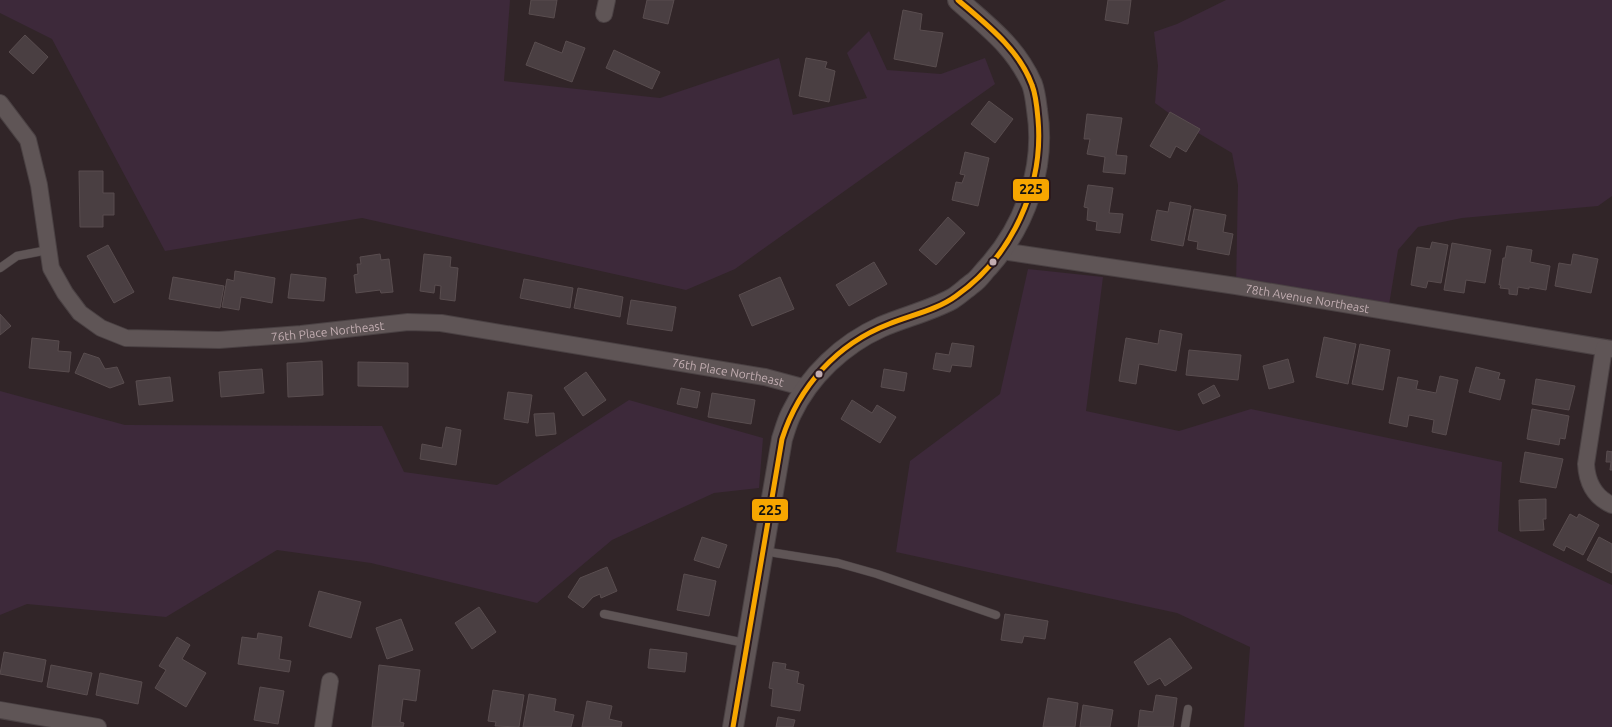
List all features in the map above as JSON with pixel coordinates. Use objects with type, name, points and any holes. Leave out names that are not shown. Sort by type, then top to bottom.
[{"type":"street","points":[[734,727],[782,439],[790,414],[806,388],[850,343],[880,328],[952,299],[975,282],[1002,251],[1016,229],[1026,206],[1035,175],[1039,151],[1039,124],[1033,86],[1021,62],[1005,41],[958,0]]},
{"type":"street","name":"76th Place Northeast","points":[[0,103],[28,140],[39,184],[52,268],[65,293],[80,313],[101,328],[126,338],[219,340],[301,334],[408,322],[441,323],[764,377],[806,388]]},
{"type":"street","name":"78th Avenue Northeast","points":[[1002,251],[1246,288],[1608,349]]},
{"type":"street","points":[[1608,349],[1586,464],[1587,478],[1593,491],[1605,502],[1612,505]]},
{"type":"street","points":[[322,727],[330,680]]},
{"type":"street","points":[[0,710],[98,727]]},
{"type":"lane","points":[[0,268],[17,256],[48,250]]},
{"type":"lane","points":[[763,551],[838,563],[877,574],[996,615]]},
{"type":"lane","points":[[604,614],[747,643]]},
{"type":"lane","points":[[1185,727],[1188,709]]},
{"type":"shaded area","points":[[0,0],[510,0],[504,81],[660,98],[779,58],[793,115],[867,98],[847,53],[869,31],[887,70],[941,74],[985,58],[995,84],[735,269],[686,290],[362,218],[165,251],[52,39],[0,13]]},
{"type":"shaded area","points":[[1226,0],[1612,0],[1612,196],[1598,206],[1462,218],[1418,227],[1398,250],[1388,311],[1236,286],[1238,185],[1232,153],[1188,127],[1155,103],[1158,66],[1154,32],[1177,24]]},
{"type":"shaded area","points":[[1028,269],[1103,277],[1086,411],[1179,431],[1251,409],[1502,462],[1498,531],[1612,585],[1612,727],[1244,727],[1250,647],[1177,613],[896,552],[910,461],[1000,394]]},
{"type":"shaded area","points":[[0,391],[125,425],[382,426],[404,472],[497,485],[629,400],[763,438],[759,488],[714,493],[612,540],[537,603],[371,563],[277,550],[166,617],[27,604],[0,615]]},
{"type":"building","points":[[531,0],[557,0],[554,18],[529,14]]},
{"type":"building","points":[[647,0],[674,0],[668,24],[643,18]]},
{"type":"building","points":[[1108,0],[1131,0],[1128,24],[1105,20]]},
{"type":"building","points":[[903,10],[922,14],[920,30],[943,33],[936,67],[894,59]]},
{"type":"building","points":[[25,35],[48,57],[33,74],[9,52]]},
{"type":"building","points":[[566,41],[585,48],[572,82],[526,65],[535,42],[562,53]]},
{"type":"building","points":[[614,50],[660,72],[652,89],[606,68]]},
{"type":"building","points":[[806,58],[827,62],[825,68],[835,71],[829,102],[799,96]]},
{"type":"building","points":[[989,101],[1013,119],[995,143],[971,124]]},
{"type":"building","points":[[1170,112],[1200,129],[1186,152],[1176,146],[1170,158],[1150,146]]},
{"type":"building","points":[[1087,114],[1122,118],[1116,155],[1127,156],[1125,174],[1103,172],[1105,157],[1087,154],[1090,139],[1084,139]]},
{"type":"building","points":[[965,152],[989,158],[978,206],[952,200],[956,182],[962,183],[965,175],[960,174]]},
{"type":"building","points":[[79,171],[103,171],[103,193],[114,193],[114,215],[103,215],[103,227],[80,227]]},
{"type":"building","points":[[1088,185],[1113,188],[1109,213],[1123,214],[1120,233],[1096,230],[1097,222],[1087,220],[1088,208],[1084,207]]},
{"type":"building","points":[[1170,202],[1191,206],[1183,246],[1151,240],[1157,210],[1168,212]]},
{"type":"building","points":[[1194,209],[1226,215],[1223,232],[1233,234],[1229,255],[1197,249],[1198,242],[1188,240]]},
{"type":"building","points":[[948,217],[965,233],[936,265],[919,250]]},
{"type":"building","points":[[1432,242],[1448,245],[1441,283],[1428,281],[1426,288],[1411,285],[1417,247],[1430,249]]},
{"type":"building","points":[[1452,243],[1491,250],[1485,283],[1466,280],[1464,293],[1444,290]]},
{"type":"building","points":[[108,245],[134,292],[114,303],[87,256]]},
{"type":"building","points":[[1507,246],[1532,250],[1530,262],[1550,266],[1546,290],[1518,287],[1517,295],[1509,294],[1509,289],[1500,288],[1503,258],[1505,258]]},
{"type":"building","points":[[380,254],[381,260],[389,259],[393,292],[381,293],[380,290],[356,293],[354,275],[358,274],[357,264],[361,264],[360,257]]},
{"type":"building","points":[[424,254],[451,257],[450,267],[458,268],[455,301],[440,299],[441,286],[435,285],[434,293],[420,291]]},
{"type":"building","points":[[1573,254],[1598,259],[1591,293],[1555,286],[1559,263],[1571,265]]},
{"type":"building","points":[[874,262],[887,284],[849,306],[836,285]]},
{"type":"building","points":[[235,271],[275,278],[272,303],[241,297],[239,310],[222,307],[227,279],[234,281]]},
{"type":"building","points":[[291,274],[326,278],[324,301],[288,298]]},
{"type":"building","points":[[173,277],[224,286],[220,308],[169,299]]},
{"type":"building","points":[[780,277],[794,309],[752,326],[739,295]]},
{"type":"building","points":[[524,279],[573,288],[570,308],[520,298]]},
{"type":"building","points":[[578,288],[623,297],[620,317],[574,308]]},
{"type":"building","points":[[631,300],[676,307],[672,331],[627,324]]},
{"type":"building","points":[[0,314],[11,326],[0,335]]},
{"type":"building","points":[[1160,330],[1182,334],[1176,371],[1139,364],[1136,384],[1119,381],[1126,338],[1158,344]]},
{"type":"building","points":[[1324,337],[1356,344],[1348,384],[1316,377]]},
{"type":"building","points":[[32,338],[59,341],[58,351],[71,352],[69,372],[29,368]]},
{"type":"building","points":[[952,343],[974,346],[971,367],[952,365],[950,372],[933,369],[936,353],[949,355]]},
{"type":"building","points":[[1360,344],[1390,350],[1383,390],[1352,384]]},
{"type":"building","points":[[1189,350],[1241,355],[1238,380],[1186,375]]},
{"type":"building","points":[[84,353],[99,358],[105,369],[117,367],[124,383],[110,388],[75,373]]},
{"type":"building","points":[[1288,359],[1294,382],[1269,389],[1263,366]]},
{"type":"building","points":[[322,361],[323,395],[288,397],[287,363]]},
{"type":"building","points":[[358,362],[408,363],[408,387],[358,386]]},
{"type":"building","points":[[1476,367],[1500,373],[1498,379],[1505,380],[1500,400],[1469,392]]},
{"type":"building","points":[[262,369],[264,393],[221,397],[219,372]]},
{"type":"building","points":[[884,369],[907,373],[904,391],[881,387]]},
{"type":"building","points":[[586,372],[606,400],[583,416],[564,388]]},
{"type":"building","points":[[1440,376],[1458,380],[1446,435],[1432,432],[1434,420],[1409,415],[1407,427],[1389,423],[1398,377],[1418,381],[1416,389],[1436,393]]},
{"type":"building","points":[[170,377],[173,401],[139,405],[136,381]]},
{"type":"building","points":[[1536,379],[1575,386],[1569,410],[1532,404]]},
{"type":"building","points":[[1214,385],[1220,396],[1203,404],[1198,394]]},
{"type":"building","points":[[681,388],[700,392],[697,408],[677,404]]},
{"type":"building","points":[[508,392],[532,395],[528,423],[504,419]]},
{"type":"building","points":[[712,393],[755,400],[751,424],[708,417]]},
{"type":"building","points":[[852,400],[872,413],[877,405],[896,417],[880,443],[841,419]]},
{"type":"building","points":[[1532,409],[1569,416],[1565,439],[1560,438],[1559,445],[1527,439]]},
{"type":"building","points":[[554,413],[556,434],[536,436],[534,414]]},
{"type":"building","points":[[446,427],[461,430],[456,465],[420,459],[422,444],[442,448]]},
{"type":"building","points":[[1607,451],[1612,452],[1612,470],[1610,470],[1611,462],[1606,462]]},
{"type":"building","points":[[1525,452],[1563,459],[1556,488],[1520,482]]},
{"type":"building","points":[[1546,499],[1546,519],[1543,519],[1544,530],[1520,531],[1519,500]]},
{"type":"building","points":[[1570,514],[1577,518],[1579,514],[1599,525],[1583,555],[1566,546],[1564,551],[1553,545]]},
{"type":"building","points":[[702,537],[727,545],[719,568],[694,560]]},
{"type":"building","points":[[1599,537],[1612,544],[1612,573],[1587,560]]},
{"type":"building","points":[[607,567],[617,591],[601,598],[600,594],[593,597],[583,608],[568,597],[580,578]]},
{"type":"building","points":[[684,574],[716,581],[709,616],[677,610]]},
{"type":"building","points":[[319,591],[361,602],[351,638],[309,626]]},
{"type":"building","points":[[479,607],[496,632],[472,649],[455,623]]},
{"type":"building","points":[[1005,614],[1048,621],[1045,639],[1024,636],[1022,643],[1001,640]]},
{"type":"building","points":[[401,619],[413,650],[387,659],[376,628]]},
{"type":"building","points":[[258,633],[282,637],[279,659],[291,661],[289,672],[238,664],[242,637],[257,639]]},
{"type":"building","points":[[177,637],[190,645],[182,659],[206,673],[186,707],[155,688],[166,670],[159,666]]},
{"type":"building","points":[[1170,638],[1192,668],[1165,686],[1160,678],[1148,685],[1134,662]]},
{"type":"building","points":[[650,649],[687,653],[685,672],[648,668]]},
{"type":"building","points":[[4,652],[46,660],[42,682],[0,674]]},
{"type":"building","points":[[773,662],[786,664],[785,669],[799,672],[797,683],[804,685],[800,711],[771,706],[773,689],[769,688]]},
{"type":"building","points":[[51,665],[92,673],[87,695],[47,687]]},
{"type":"building","points":[[379,665],[420,670],[416,701],[403,699],[400,722],[404,723],[403,727],[372,727]]},
{"type":"building","points":[[100,673],[142,682],[138,704],[96,695]]},
{"type":"building","points":[[260,687],[284,691],[278,724],[254,720]]},
{"type":"building","points":[[493,690],[524,695],[519,727],[495,726],[496,722],[488,721]]},
{"type":"building","points":[[529,694],[556,699],[554,711],[574,715],[571,727],[523,727]]},
{"type":"building","points":[[1156,695],[1177,698],[1173,727],[1138,727],[1140,710],[1153,712]]},
{"type":"building","points":[[1048,698],[1078,703],[1075,727],[1043,727]]},
{"type":"building","points":[[587,701],[612,706],[609,719],[622,722],[621,727],[582,727]]},
{"type":"building","points":[[1083,705],[1113,710],[1110,727],[1080,727]]},
{"type":"building","points":[[778,717],[795,720],[793,727],[776,727]]},
{"type":"transit line","name":"225","points":[[733,727],[782,439],[799,401],[822,369],[853,343],[889,324],[949,301],[976,280],[1008,241],[1020,218],[1029,194],[1036,169],[1038,144],[1038,119],[1032,85],[1019,60],[1001,38],[958,0]]}]
